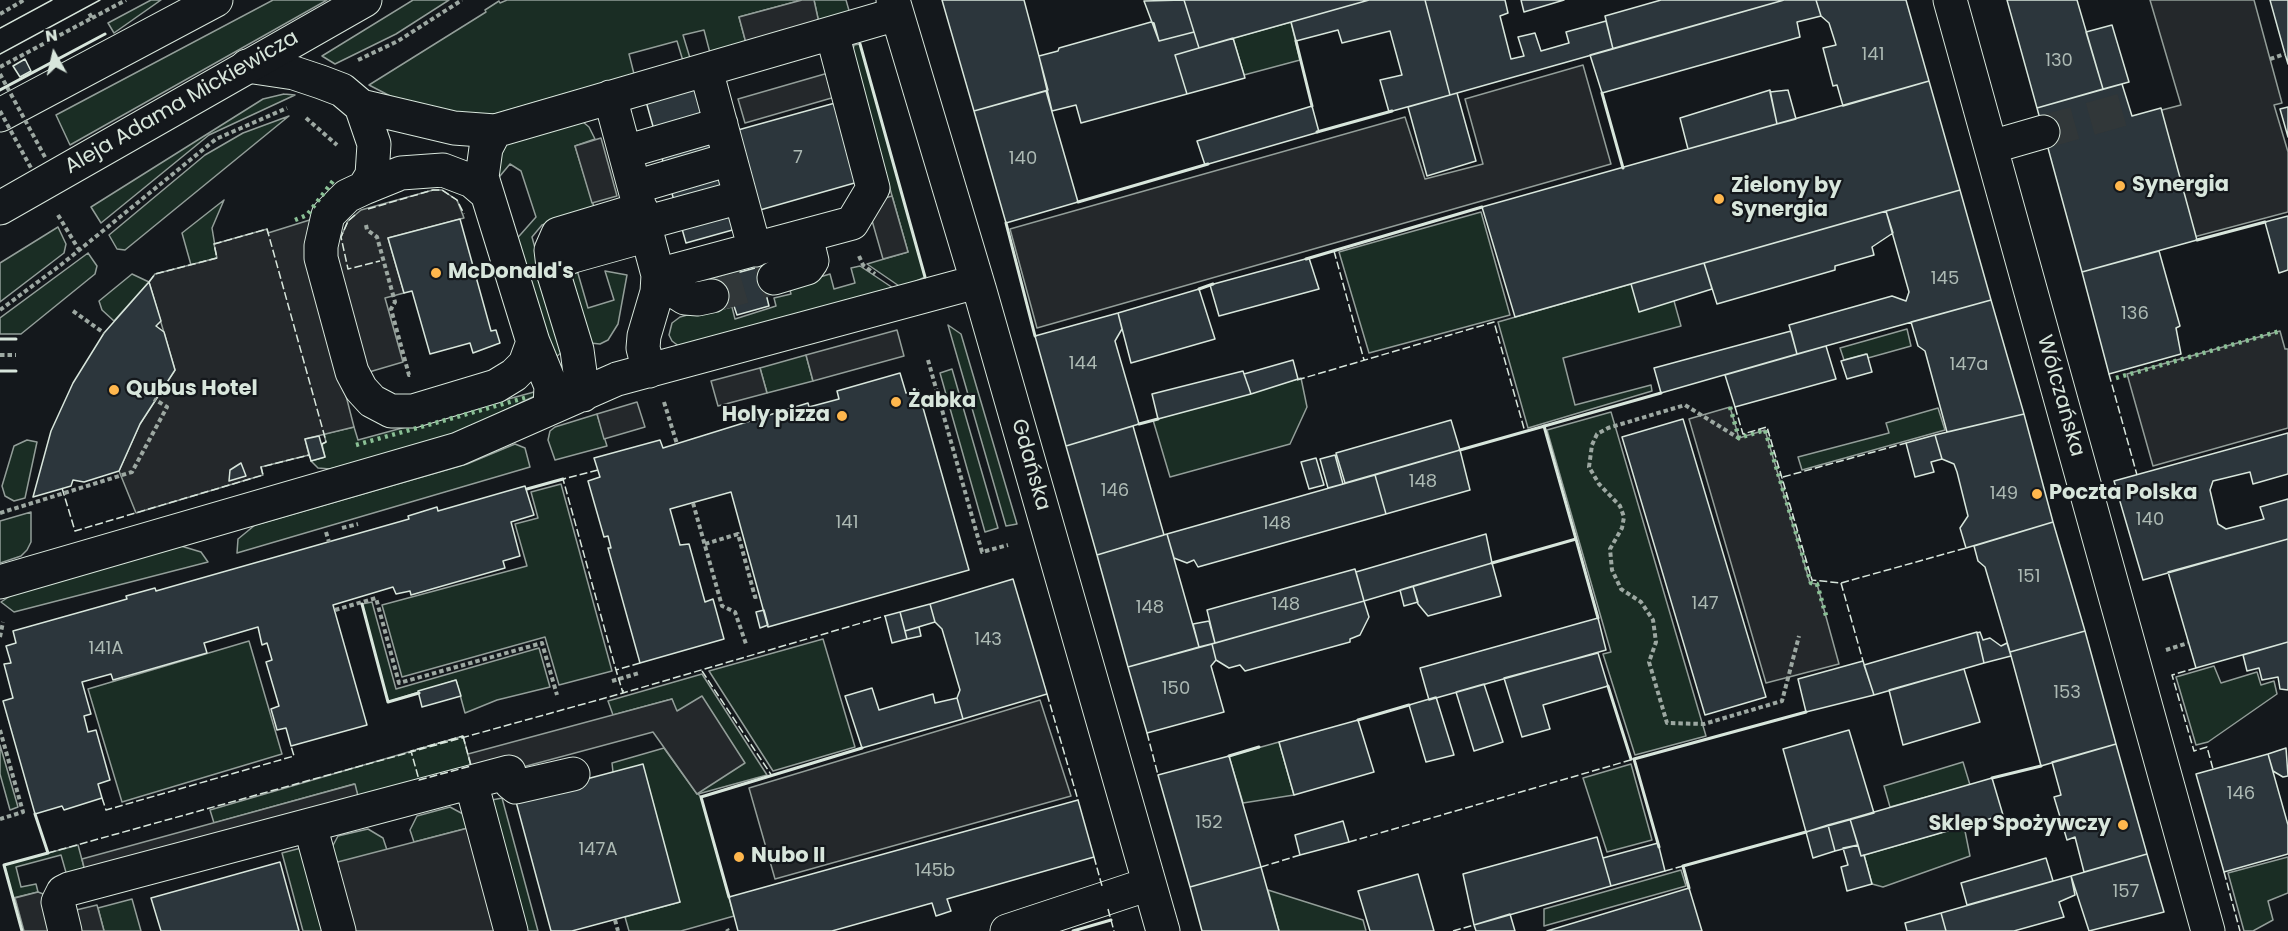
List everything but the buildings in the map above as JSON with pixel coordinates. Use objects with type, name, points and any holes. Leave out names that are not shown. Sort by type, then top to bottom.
[{"type":"street","points":[[138,41],[186,0]]},
{"type":"street","points":[[0,113],[216,0]]},
{"type":"street","name":"Aleja Adama Mickiewicza","points":[[0,208],[365,0]]},
{"type":"street","name":"Wólczańska","points":[[1950,0],[2208,931]]},
{"type":"street","points":[[583,395],[577,350],[554,275],[551,250],[558,234],[635,188],[726,143],[832,33],[895,7]]},
{"type":"street","name":"Gdańska","points":[[895,7],[1163,931]]},
{"type":"street","points":[[248,66],[294,73],[321,82],[342,90],[361,106],[454,129],[495,131],[635,188],[755,250],[852,223],[873,188],[832,33]]},
{"type":"street","points":[[360,189],[372,175],[375,156],[374,144],[361,106]]},
{"type":"street","points":[[495,131],[486,148],[482,177],[533,342],[551,386],[550,408]]},
{"type":"street","points":[[1991,147],[2043,132]]},
{"type":"street","points":[[635,188],[726,143]]},
{"type":"street","points":[[635,188],[726,143]]},
{"type":"street","points":[[726,143],[755,250]]},
{"type":"street","points":[[486,193],[472,181],[443,170],[401,173],[360,189],[334,206],[328,215],[321,246],[321,258],[352,372],[361,389],[372,401],[392,411],[412,411],[496,386],[514,375],[525,364],[533,342]]},
{"type":"street","points":[[635,188],[666,286],[685,298],[698,299],[711,296]]},
{"type":"street","points":[[635,188],[657,292],[644,336],[643,348],[652,370]]},
{"type":"street","points":[[774,278],[807,268],[812,261],[806,236]]},
{"type":"street","points":[[0,582],[458,449],[617,380],[976,282]]},
{"type":"street","points":[[65,931],[58,902],[63,892],[98,881],[509,772],[511,783],[516,788],[573,774]]},
{"type":"street","points":[[471,782],[511,931]]},
{"type":"street","points":[[310,825],[339,931]]},
{"type":"street","points":[[98,881],[102,890],[110,897],[176,879]]},
{"type":"street","points":[[1006,931],[1149,884]]},
{"type":"path","points":[[0,14],[24,0]]},
{"type":"path","points":[[0,67],[90,16],[126,0]]},
{"type":"path","points":[[0,310],[71,257],[199,151],[241,126],[291,106],[340,68],[398,41],[462,0]]},
{"type":"path","points":[[2270,59],[2285,54]]},
{"type":"path","points":[[0,74],[46,159]]},
{"type":"path","points":[[0,113],[31,168]]},
{"type":"path","points":[[306,118],[341,149],[360,189],[367,230],[377,237],[395,302],[391,309],[409,375],[420,372]]},
{"type":"path","points":[[847,224],[863,265],[913,300]]},
{"type":"path","points":[[73,312],[104,333]]},
{"type":"path","points":[[0,355],[16,355]]},
{"type":"path","points":[[928,360],[982,552],[1008,545]]},
{"type":"path","points":[[652,370],[677,444]]},
{"type":"path","points":[[0,513],[132,472],[167,407],[154,399]]},
{"type":"path","points":[[1740,439],[1686,405],[1608,428],[1598,434],[1592,445],[1589,466],[1599,484],[1620,506],[1624,517],[1622,528],[1610,549],[1612,570],[1621,589],[1641,602],[1653,620],[1656,642],[1649,662],[1667,723],[1704,724],[1782,701],[1799,636]]},
{"type":"path","points":[[693,503],[722,606],[735,612],[746,644]]},
{"type":"path","points":[[342,528],[358,524]]},
{"type":"path","points":[[326,532],[329,542]]},
{"type":"path","points":[[705,544],[738,534],[755,597],[760,596]]},
{"type":"path","points":[[335,610],[376,598],[399,683],[542,643],[557,694]]},
{"type":"path","points":[[346,601],[348,606]]},
{"type":"path","points":[[0,637],[3,621]]},
{"type":"path","points":[[2155,653],[2188,643]]},
{"type":"path","points":[[612,681],[639,673]]},
{"type":"path","points":[[0,730],[23,812],[0,819]]},
{"type":"path","points":[[615,920],[618,931]]},
{"type":"green space","points":[[151,0],[161,0],[114,33],[108,23]]},
{"type":"green space","points":[[273,0],[327,0],[70,145],[56,115]]},
{"type":"green space","points":[[413,0],[449,0],[396,34],[335,64],[322,56]]},
{"type":"green space","points":[[507,0],[802,0],[739,17],[746,43],[710,53],[704,30],[683,35],[690,58],[683,61],[677,41],[629,54],[634,74],[495,114],[467,115],[394,98],[369,85],[486,12],[485,10],[499,1],[500,3]]},
{"type":"green space","points":[[814,0],[846,0],[850,14],[819,23]]},
{"type":"green space","points":[[1291,22],[1300,60],[1244,75],[1233,38]]},
{"type":"green space","points":[[860,44],[925,277],[902,288],[867,264],[908,252],[852,55],[854,45]]},
{"type":"green space","points":[[284,94],[295,95],[209,135],[101,223],[91,207],[263,99]]},
{"type":"green space","points":[[289,116],[125,250],[117,249],[109,235],[205,155],[243,133]]},
{"type":"green space","points":[[583,122],[589,127],[595,139],[575,146],[594,207],[542,225],[532,237],[560,339],[562,352],[556,357],[552,355],[513,243],[536,217],[521,171],[510,164],[495,182],[494,169],[505,140]]},
{"type":"green space","points":[[224,200],[212,228],[217,258],[191,265],[182,233]]},
{"type":"green space","points":[[1481,212],[1510,315],[1369,353],[1339,252]]},
{"type":"green space","points":[[58,227],[66,244],[64,253],[0,302],[0,263]]},
{"type":"green space","points":[[88,253],[97,266],[95,274],[21,334],[0,334],[0,318]]},
{"type":"green space","points":[[860,266],[896,290],[680,347],[672,341],[669,335],[672,323],[680,317],[712,308],[714,311],[732,307],[735,319],[776,306],[774,298],[791,294],[789,286],[830,274],[834,289],[855,283],[851,268]]},
{"type":"green space","points":[[577,270],[588,308],[614,300],[605,271],[627,275],[618,324],[608,340],[600,344],[590,343],[567,272]]},
{"type":"green space","points":[[132,274],[149,282],[114,321],[102,310],[99,301]]},
{"type":"green space","points":[[1631,284],[1674,301],[1681,326],[1563,358],[1575,405],[1651,385],[1652,391],[1528,428],[1498,322]]},
{"type":"green space","points":[[948,325],[961,334],[1017,524],[1006,526]]},
{"type":"green space","points":[[1907,329],[1911,346],[1868,358],[1866,354],[1844,360],[1840,348]]},
{"type":"green space","points":[[806,355],[813,381],[767,393],[760,368]]},
{"type":"green space","points":[[952,369],[998,528],[985,532],[940,373]]},
{"type":"green space","points":[[1301,378],[1307,407],[1290,444],[1170,477],[1153,420]]},
{"type":"green space","points":[[534,392],[535,396],[447,438],[330,469],[318,468],[311,461],[325,457],[322,444],[326,442],[324,434],[354,427],[358,440]]},
{"type":"green space","points":[[1938,408],[1945,430],[1802,470],[1798,457],[1889,433],[1886,423]]},
{"type":"green space","points":[[1611,412],[1706,736],[1635,755],[1603,654],[1611,652],[1547,430]]},
{"type":"green space","points":[[597,414],[607,446],[555,460],[548,440],[550,431],[555,427]]},
{"type":"green space","points":[[27,440],[37,442],[25,498],[14,501],[5,496],[2,486],[14,446]]},
{"type":"green space","points":[[515,444],[525,448],[530,467],[237,553],[238,539],[255,525],[467,464]]},
{"type":"green space","points":[[561,484],[612,671],[559,685],[545,637],[402,677],[382,605],[527,566],[515,524],[538,518],[531,492]]},
{"type":"green space","points":[[31,512],[31,542],[27,550],[21,556],[0,563],[0,521]]},
{"type":"green space","points":[[181,546],[201,552],[208,562],[14,612],[1,602],[16,592]]},
{"type":"green space","points":[[372,602],[396,689],[539,648],[550,687],[497,700],[465,713],[456,680],[388,702],[362,604]]},
{"type":"green space","points":[[823,639],[855,747],[773,771],[709,671]]},
{"type":"green space","points":[[249,641],[282,754],[122,802],[88,689]]},
{"type":"green space","points":[[2214,666],[2221,683],[2257,672],[2261,685],[2274,681],[2277,694],[2208,742],[2196,745],[2176,677]]},
{"type":"green space","points":[[702,674],[767,775],[698,794],[701,797],[734,916],[681,931],[629,931],[625,917],[680,902],[613,772],[612,763],[664,748],[697,794],[672,699],[613,715],[608,701]]},
{"type":"green space","points":[[463,736],[471,766],[358,796],[354,784],[214,823],[210,810]]},
{"type":"green space","points":[[1279,742],[1294,795],[1243,803],[1229,756]]},
{"type":"green space","points":[[0,745],[18,807],[10,810],[0,774]]},
{"type":"green space","points":[[1963,762],[1970,785],[1890,807],[1884,786]]},
{"type":"green space","points":[[1631,764],[1652,840],[1607,852],[1583,778]]},
{"type":"green space","points":[[502,798],[538,931],[523,931],[492,800]]},
{"type":"green space","points":[[450,807],[463,814],[468,828],[414,842],[410,830],[417,816]]},
{"type":"green space","points":[[1964,826],[1970,856],[1883,887],[1872,884],[1864,855]]},
{"type":"green space","points":[[368,829],[383,838],[387,850],[333,864],[330,851],[338,836]]},
{"type":"green space","points":[[78,845],[85,871],[67,876],[61,855],[16,867],[21,887],[36,884],[38,892],[13,898],[4,865]]},
{"type":"green space","points":[[301,848],[323,931],[303,931],[282,853]]},
{"type":"green space","points":[[2288,857],[2288,893],[2268,901],[2273,920],[2253,931],[2244,931],[2228,873]]},
{"type":"green space","points":[[1681,870],[1686,886],[1544,926],[1544,909]]},
{"type":"green space","points":[[1268,890],[1363,920],[1366,931],[1279,931]]},
{"type":"green space","points":[[132,899],[141,931],[104,931],[98,908]]},
{"type":"shaded area","points":[[802,0],[814,0],[819,23],[746,43],[739,17]]},
{"type":"shaded area","points":[[2150,0],[2254,0],[2282,103],[2274,105],[2288,152],[2288,212],[2175,242],[2139,116],[2181,105]]},
{"type":"shaded area","points":[[1583,65],[1611,164],[1037,328],[1010,229],[1405,117],[1425,179],[1483,164],[1465,99]]},
{"type":"shaded area","points":[[835,71],[842,95],[745,123],[738,99]]},
{"type":"shaded area","points":[[601,138],[617,196],[592,203],[575,146]]},
{"type":"shaded area","points":[[433,190],[442,190],[457,200],[464,218],[388,238],[404,293],[385,298],[403,362],[342,380],[354,427],[305,439],[309,455],[261,467],[263,475],[136,513],[119,471],[140,424],[175,370],[149,282],[155,274],[217,258],[214,244],[267,229],[268,233],[316,218],[324,221],[341,237],[348,221],[361,210]]},
{"type":"shaded area","points":[[892,196],[908,252],[883,259],[867,203]]},
{"type":"shaded area","points":[[897,330],[904,356],[813,381],[806,355]]},
{"type":"shaded area","points":[[2280,331],[2285,349],[2288,349],[2288,428],[2153,466],[2127,374]]},
{"type":"shaded area","points":[[760,368],[767,393],[718,406],[711,381]]},
{"type":"shaded area","points":[[637,402],[645,427],[604,439],[597,414]]},
{"type":"shaded area","points":[[1730,407],[1739,438],[1765,430],[1810,583],[1817,584],[1839,664],[1766,683],[1689,419]]},
{"type":"shaded area","points":[[702,696],[745,763],[697,794],[653,732],[88,884],[82,859],[355,784],[358,796],[471,765],[468,754],[672,699],[677,711]]},
{"type":"shaded area","points":[[1040,700],[1071,796],[775,879],[749,788]]},
{"type":"shaded area","points":[[468,828],[523,931],[323,931],[307,870]]},
{"type":"shaded area","points":[[38,892],[59,900],[72,911],[97,905],[104,931],[24,931],[15,898]]},
{"type":"tunnel","points":[[2043,132],[2129,108]]},
{"type":"tunnel","points":[[712,296],[774,278]]},
{"type":"tram line","points":[[0,28],[52,0]]},
{"type":"tram line","points":[[0,54],[100,0]]},
{"type":"hedge","points":[[295,220],[307,215],[333,181]]},
{"type":"hedge","points":[[2116,378],[2280,331]]},
{"type":"hedge","points":[[356,445],[528,397]]},
{"type":"hedge","points":[[1730,407],[1739,438],[1765,430],[1811,583],[1817,584],[1827,619]]},
{"type":"fence","points":[[368,209],[433,190],[442,190],[457,200],[464,214]]},
{"type":"fence","points":[[355,215],[348,221],[341,237],[348,269],[380,261]]},
{"type":"fence","points":[[149,282],[155,274],[217,258],[214,244],[267,229],[324,434],[326,442],[322,446]]},
{"type":"fence","points":[[1334,251],[1364,360]]},
{"type":"fence","points":[[1297,380],[1494,322],[1525,432]]},
{"type":"fence","points":[[2109,374],[2137,475]]},
{"type":"fence","points":[[1735,407],[1743,434],[1767,427],[1812,580],[1841,583],[1966,548]]},
{"type":"fence","points":[[1783,477],[1906,443]]},
{"type":"fence","points":[[62,488],[75,531],[263,475],[261,467],[309,455],[310,458]]},
{"type":"fence","points":[[598,470],[563,479],[616,670]]},
{"type":"fence","points":[[1841,583],[1863,661]]},
{"type":"fence","points":[[623,690],[623,693],[885,616]]},
{"type":"fence","points":[[48,853],[623,693],[616,670],[640,663]]},
{"type":"fence","points":[[2196,668],[2172,675],[2194,751],[2207,747],[2213,769]]},
{"type":"fence","points":[[702,671],[772,776]]},
{"type":"fence","points":[[1047,694],[1078,800]]},
{"type":"fence","points":[[1147,733],[1158,775]]},
{"type":"fence","points":[[463,736],[471,766],[419,780],[411,751],[463,736]]},
{"type":"fence","points":[[102,798],[106,810],[294,756],[291,746]]},
{"type":"fence","points":[[1349,842],[1634,759]]},
{"type":"fence","points":[[1261,867],[1300,855]]},
{"type":"fence","points":[[1094,857],[1102,886]]},
{"type":"fence","points":[[1665,871],[1683,866]]},
{"type":"fence","points":[[2224,872],[2240,931]]},
{"type":"fence","points":[[1108,909],[1114,931]]},
{"type":"fence","points":[[1453,931],[1474,925]]},
{"type":"wall","points":[[0,90],[105,34]]},
{"type":"wall","points":[[1296,41],[1312,106]]},
{"type":"wall","points":[[860,44],[925,277]]},
{"type":"wall","points":[[1602,93],[1623,168]]},
{"type":"wall","points":[[1317,132],[1392,111]]},
{"type":"wall","points":[[1078,202],[1208,164]]},
{"type":"wall","points":[[1306,259],[1482,207]]},
{"type":"wall","points":[[2197,240],[2265,222]]},
{"type":"wall","points":[[1006,223],[1035,336]]},
{"type":"wall","points":[[1199,289],[1213,284]]},
{"type":"wall","points":[[0,339],[16,339]]},
{"type":"wall","points":[[0,371],[16,371]]},
{"type":"wall","points":[[1460,450],[1661,393]]},
{"type":"wall","points":[[1139,424],[1158,419]]},
{"type":"wall","points":[[1492,563],[1576,539],[1544,426]]},
{"type":"wall","points":[[527,489],[563,479]]},
{"type":"wall","points":[[1576,539],[1598,618]]},
{"type":"wall","points":[[362,604],[388,702],[419,693]]},
{"type":"wall","points":[[1608,686],[1631,759]]},
{"type":"wall","points":[[1358,720],[1409,705]]},
{"type":"wall","points":[[1659,847],[1634,759],[1806,712]]},
{"type":"wall","points":[[1229,756],[1259,747]]},
{"type":"wall","points":[[729,897],[701,797],[862,748]]},
{"type":"wall","points":[[1992,778],[2041,766]]},
{"type":"wall","points":[[22,931],[4,865],[48,853],[35,814]]},
{"type":"wall","points":[[1689,888],[1683,866],[1806,832]]},
{"type":"wall","points":[[1073,931],[1111,920]]},
{"type":"place","name":"Synergia","points":[[2120,186]]},
{"type":"place","name":"Zielony by Synergia","points":[[1719,199]]},
{"type":"place","name":"McDonald's","points":[[436,273]]},
{"type":"place","name":"Qubus Hotel","points":[[114,390]]},
{"type":"place","name":"Żabka","points":[[896,402]]},
{"type":"place","name":"Holy pizza","points":[[842,416]]},
{"type":"place","name":"Poczta Polska","points":[[2037,494]]},
{"type":"place","name":"Sklep Spożywczy","points":[[2123,825]]},
{"type":"place","name":"Nubo II","points":[[739,857]]}]
